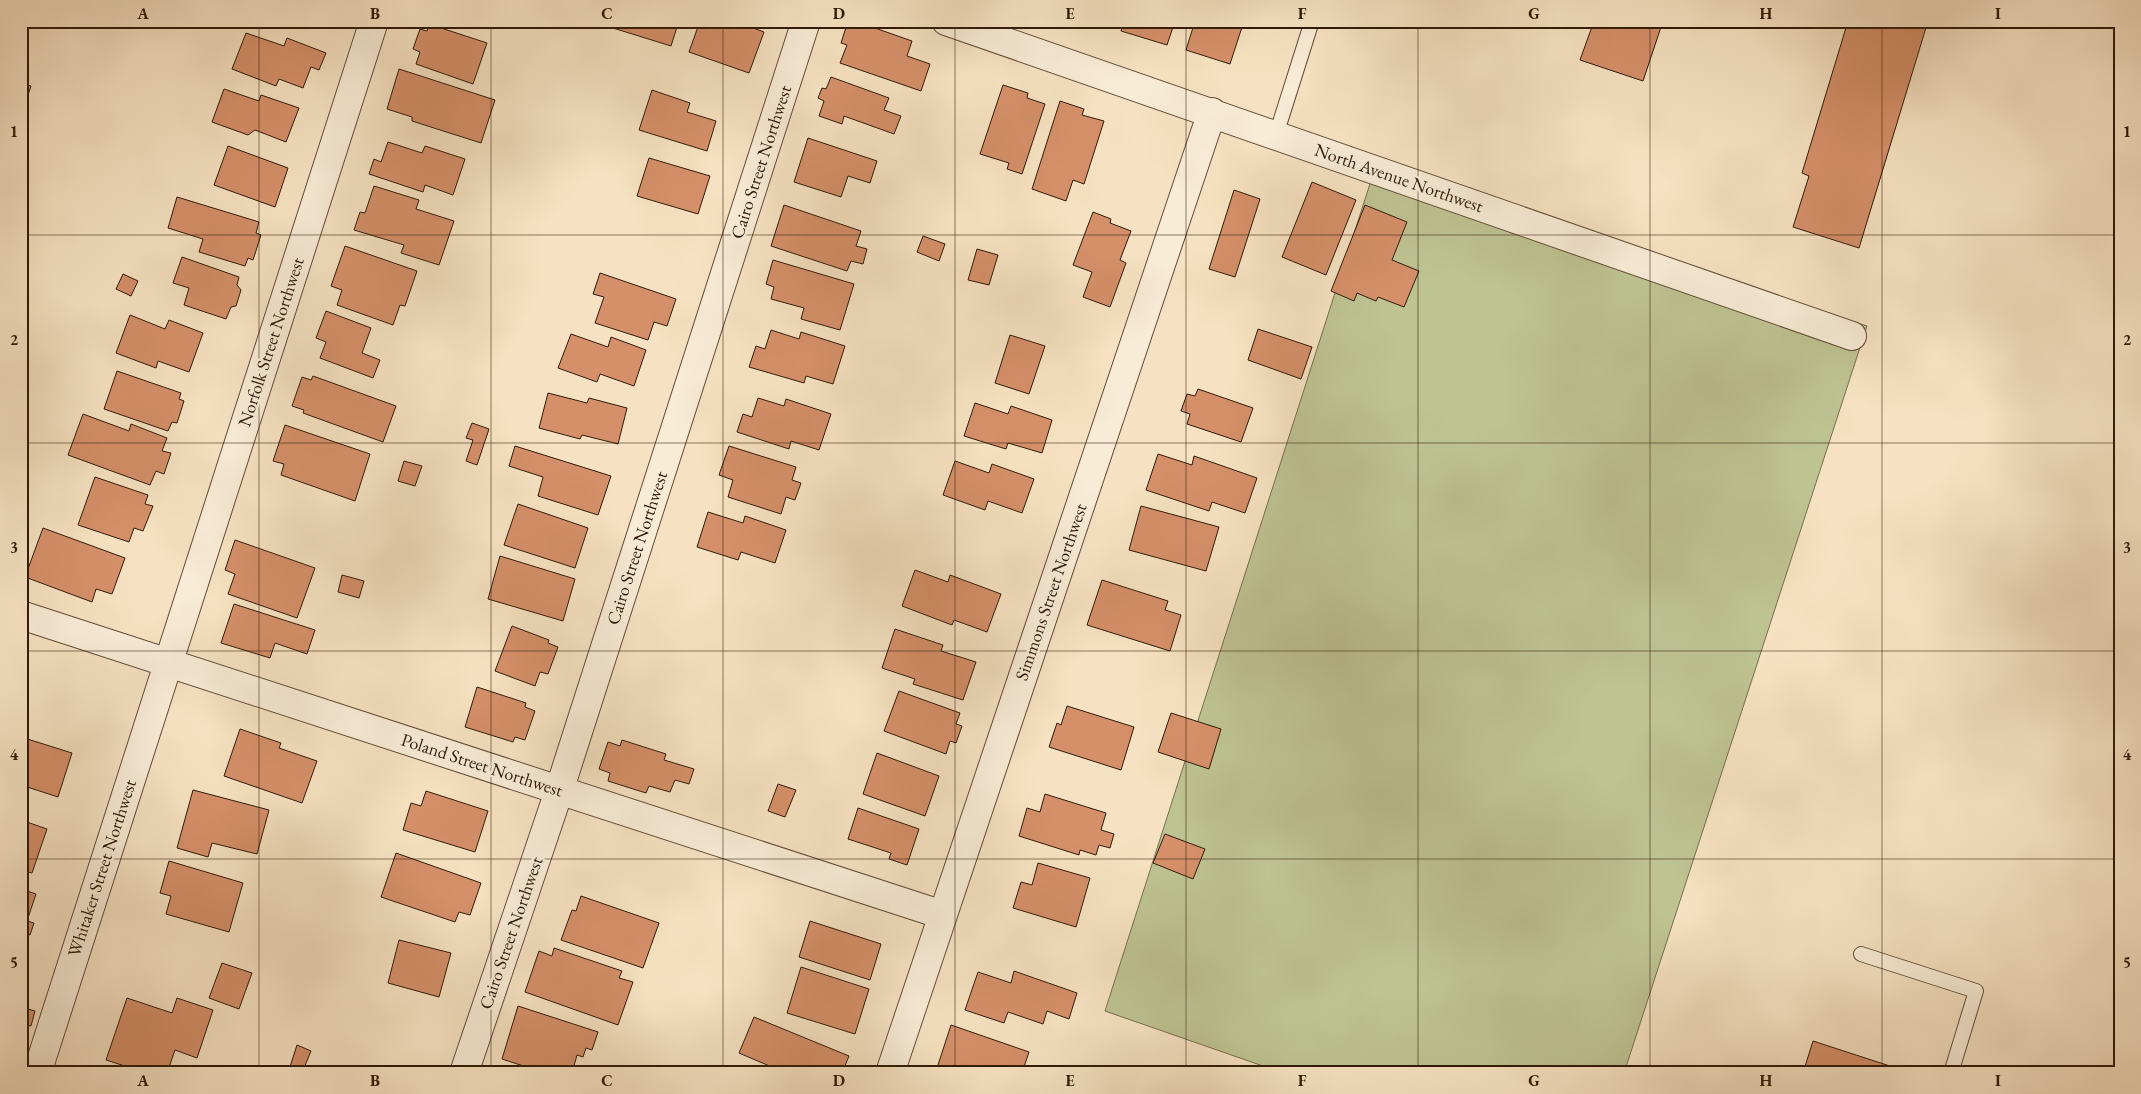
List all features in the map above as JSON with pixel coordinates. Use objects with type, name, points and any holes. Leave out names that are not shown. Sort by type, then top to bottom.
[{"type":"street","name":"Norfolk Street Northwest","points":[[167,663],[374,21]]},
{"type":"street","name":"Cairo Street Northwest","points":[[464,1073],[559,790],[806,21]]},
{"type":"street","name":"North Avenue Northwest","points":[[946,21],[1852,336]]},
{"type":"street","name":"Simmons Street Northwest","points":[[890,1073],[1212,112]]},
{"type":"street","name":"Poland Street Northwest","points":[[21,615],[943,915]]},
{"type":"street","name":"Whitaker Street Northwest","points":[[38,1073],[167,663]]},
{"type":"lane","points":[[1276,135],[1312,21]]},
{"type":"lane","points":[[1862,954],[1976,991],[1951,1073]]},
{"type":"green space","points":[[1375,168],[1867,326],[1624,1073],[1283,1073],[1105,1011]]},
{"type":"building","points":[[616,21],[679,21],[671,46],[613,28]]},
{"type":"building","points":[[700,21],[749,21],[748,26],[764,32],[749,73],[689,52]]},
{"type":"building","points":[[848,21],[855,21],[912,41],[907,56],[930,64],[921,91],[840,63],[847,45],[841,43]]},
{"type":"building","points":[[1124,21],[1175,21],[1167,45],[1121,31]]},
{"type":"building","points":[[1195,21],[1244,21],[1230,64],[1186,50]]},
{"type":"building","points":[[1594,21],[1663,21],[1643,81],[1580,60]]},
{"type":"building","points":[[1848,21],[1928,21],[1859,248],[1793,227],[1809,176],[1802,173]]},
{"type":"building","points":[[429,24],[487,43],[473,84],[416,64],[420,52],[413,49],[420,29],[427,31]]},
{"type":"building","points":[[246,33],[284,46],[287,38],[326,53],[319,70],[311,67],[303,88],[279,79],[276,86],[232,69]]},
{"type":"building","points":[[399,69],[495,100],[481,143],[412,121],[412,117],[387,109]]},
{"type":"building","points":[[831,77],[889,98],[884,110],[901,116],[894,134],[844,116],[842,124],[819,116],[824,101],[818,98],[822,88],[826,89]]},
{"type":"building","points":[[21,83],[31,86],[25,104],[21,103]]},
{"type":"building","points":[[1003,85],[1028,93],[1027,98],[1045,104],[1022,174],[1007,169],[1009,163],[980,154]]},
{"type":"building","points":[[224,89],[259,101],[261,95],[299,108],[286,142],[255,130],[248,135],[212,122]]},
{"type":"building","points":[[652,90],[690,103],[687,112],[716,121],[707,151],[639,130]]},
{"type":"building","points":[[1060,101],[1084,109],[1082,115],[1104,121],[1084,184],[1073,180],[1066,201],[1032,189]]},
{"type":"building","points":[[808,138],[877,161],[870,183],[848,176],[841,197],[794,182]]},
{"type":"building","points":[[388,142],[422,153],[425,146],[465,159],[453,195],[425,185],[423,192],[369,174],[374,159],[381,162]]},
{"type":"building","points":[[228,146],[288,168],[275,207],[214,185]]},
{"type":"building","points":[[649,158],[710,176],[698,214],[637,196]]},
{"type":"building","points":[[1312,182],[1356,200],[1326,275],[1282,257]]},
{"type":"building","points":[[374,186],[419,200],[416,209],[454,221],[439,265],[401,253],[404,245],[354,230],[360,212],[365,213]]},
{"type":"building","points":[[1234,190],[1260,199],[1235,277],[1209,269]]},
{"type":"building","points":[[177,197],[259,222],[256,233],[261,235],[253,260],[248,258],[245,266],[199,252],[203,239],[168,228]]},
{"type":"building","points":[[784,205],[861,231],[856,246],[867,249],[863,264],[851,261],[847,271],[771,246]]},
{"type":"building","points":[[1365,205],[1407,222],[1392,260],[1419,271],[1404,307],[1378,297],[1376,301],[1357,293],[1354,301],[1331,291]]},
{"type":"building","points":[[1093,212],[1111,219],[1110,223],[1131,231],[1120,260],[1126,263],[1110,307],[1083,297],[1092,272],[1073,265]]},
{"type":"building","points":[[923,236],[945,244],[939,261],[917,252]]},
{"type":"building","points":[[345,246],[417,271],[405,306],[400,305],[393,325],[337,305],[342,290],[331,286]]},
{"type":"building","points":[[977,249],[998,255],[989,285],[968,280]]},
{"type":"building","points":[[182,257],[239,277],[237,285],[241,290],[236,306],[231,307],[226,319],[184,305],[189,288],[173,283]]},
{"type":"building","points":[[773,260],[854,284],[840,330],[801,319],[804,308],[771,299],[774,287],[766,284]]},
{"type":"building","points":[[600,273],[676,299],[667,326],[654,322],[648,340],[595,323],[604,297],[593,294]]},
{"type":"building","points":[[123,274],[138,281],[131,296],[116,289]]},
{"type":"building","points":[[326,311],[371,328],[362,353],[380,360],[373,378],[320,358],[326,342],[316,338]]},
{"type":"building","points":[[130,315],[165,329],[169,320],[203,333],[189,372],[158,361],[156,368],[116,353]]},
{"type":"building","points":[[1258,329],[1312,347],[1301,379],[1248,360]]},
{"type":"building","points":[[771,330],[799,339],[801,332],[845,346],[833,384],[806,376],[804,383],[749,367],[756,346],[765,349]]},
{"type":"building","points":[[571,334],[608,347],[611,337],[646,350],[634,386],[600,374],[597,382],[558,368]]},
{"type":"building","points":[[1010,335],[1045,346],[1029,394],[995,383]]},
{"type":"building","points":[[117,371],[181,393],[179,399],[184,401],[177,423],[172,422],[168,431],[104,409]]},
{"type":"building","points":[[313,376],[396,406],[383,442],[303,413],[304,410],[292,406],[302,377],[311,380]]},
{"type":"building","points":[[1198,389],[1253,408],[1241,442],[1187,424],[1190,414],[1181,411],[1187,394],[1195,396]]},
{"type":"building","points":[[548,393],[587,403],[589,398],[627,408],[618,444],[582,435],[580,439],[539,428]]},
{"type":"building","points":[[758,398],[784,406],[786,399],[831,414],[819,450],[791,441],[789,449],[737,432],[743,414],[752,417]]},
{"type":"building","points":[[975,403],[1008,414],[1011,406],[1052,420],[1042,453],[1008,443],[1006,449],[964,436]]},
{"type":"building","points":[[83,414],[129,431],[131,424],[167,438],[162,451],[171,453],[164,474],[156,471],[150,485],[68,455]]},
{"type":"building","points":[[472,423],[489,429],[477,465],[466,461],[473,440],[466,438]]},
{"type":"building","points":[[285,425],[370,454],[355,501],[281,475],[284,464],[273,461]]},
{"type":"building","points":[[515,446],[611,476],[598,515],[538,496],[543,477],[509,466]]},
{"type":"building","points":[[729,446],[796,467],[792,480],[801,483],[795,500],[786,497],[781,514],[728,497],[733,480],[719,475]]},
{"type":"building","points":[[1158,454],[1192,465],[1194,456],[1257,478],[1245,513],[1212,502],[1209,511],[1146,490]]},
{"type":"building","points":[[404,461],[422,466],[415,486],[398,481]]},
{"type":"building","points":[[955,461],[989,473],[992,464],[1034,479],[1022,513],[988,501],[985,510],[943,495]]},
{"type":"building","points":[[95,477],[148,495],[145,504],[153,506],[143,531],[134,528],[129,542],[78,525]]},
{"type":"building","points":[[518,504],[588,528],[575,568],[504,545]]},
{"type":"building","points":[[1141,506],[1219,527],[1206,571],[1129,550]]},
{"type":"building","points":[[708,512],[743,523],[745,516],[786,530],[775,563],[741,552],[738,560],[697,547]]},
{"type":"building","points":[[43,528],[125,558],[112,594],[96,589],[92,602],[25,577]]},
{"type":"building","points":[[235,540],[315,568],[297,618],[228,594],[235,574],[225,570]]},
{"type":"building","points":[[500,556],[575,579],[563,621],[488,599]]},
{"type":"building","points":[[915,570],[948,582],[950,575],[1001,594],[987,632],[954,620],[952,625],[902,606]]},
{"type":"building","points":[[342,575],[364,581],[359,598],[338,592]]},
{"type":"building","points":[[1102,580],[1168,601],[1165,610],[1181,615],[1170,651],[1087,625]]},
{"type":"building","points":[[234,604],[315,630],[307,654],[275,643],[270,658],[221,643]]},
{"type":"building","points":[[512,626],[549,640],[548,643],[558,647],[548,674],[540,672],[535,686],[495,671]]},
{"type":"building","points":[[895,629],[943,645],[941,651],[976,662],[963,700],[913,684],[915,679],[882,668]]},
{"type":"building","points":[[477,687],[526,703],[525,707],[535,711],[525,740],[515,737],[513,742],[465,727]]},
{"type":"building","points":[[899,691],[960,713],[956,724],[962,726],[956,743],[950,741],[946,754],[884,731]]},
{"type":"building","points":[[1067,706],[1134,727],[1121,770],[1049,747],[1057,723],[1061,725]]},
{"type":"building","points":[[1171,713],[1221,729],[1209,769],[1158,752]]},
{"type":"building","points":[[240,729],[281,743],[279,748],[317,761],[302,803],[224,776]]},
{"type":"building","points":[[21,737],[72,753],[58,797],[21,785]]},
{"type":"building","points":[[622,740],[666,754],[664,760],[694,769],[689,784],[675,780],[670,792],[649,786],[646,793],[608,781],[610,773],[599,769],[608,742],[620,746]]},
{"type":"building","points":[[877,753],[939,776],[925,816],[863,794]]},
{"type":"building","points":[[778,784],[796,790],[785,817],[768,811]]},
{"type":"building","points":[[193,790],[269,810],[257,854],[212,843],[208,857],[177,848]]},
{"type":"building","points":[[426,791],[488,811],[475,852],[403,830],[411,803],[421,806]]},
{"type":"building","points":[[1045,794],[1106,813],[1101,830],[1114,834],[1110,848],[1099,845],[1096,855],[1080,850],[1079,855],[1019,836],[1027,808],[1040,812]]},
{"type":"building","points":[[858,808],[919,829],[907,865],[889,859],[891,853],[848,839]]},
{"type":"building","points":[[21,820],[47,829],[32,873],[21,870]]},
{"type":"building","points":[[1165,834],[1205,849],[1193,879],[1153,863]]},
{"type":"building","points":[[396,853],[481,883],[470,915],[459,912],[455,922],[381,897]]},
{"type":"building","points":[[169,861],[243,883],[229,932],[166,914],[171,896],[160,893]]},
{"type":"building","points":[[1038,863],[1090,878],[1076,927],[1013,908],[1021,882],[1032,885]]},
{"type":"building","points":[[21,889],[36,894],[27,921],[34,923],[30,935],[25,933],[21,943]]},
{"type":"building","points":[[581,896],[659,923],[643,968],[561,940],[572,910],[576,911]]},
{"type":"building","points":[[810,921],[881,944],[870,980],[799,957]]},
{"type":"building","points":[[399,940],[451,953],[439,997],[388,983]]},
{"type":"building","points":[[554,948],[622,971],[619,978],[633,982],[618,1025],[525,992],[539,951],[552,956]]},
{"type":"building","points":[[222,963],[252,973],[239,1009],[209,998]]},
{"type":"building","points":[[801,967],[869,989],[855,1034],[787,1013]]},
{"type":"building","points":[[1014,971],[1077,993],[1069,1019],[1047,1011],[1043,1024],[1008,1012],[1004,1023],[965,1010],[978,972],[1011,983]]},
{"type":"building","points":[[127,998],[172,1013],[177,998],[213,1010],[197,1058],[175,1050],[167,1073],[126,1073],[128,1067],[106,1060]]},
{"type":"building","points":[[518,1006],[598,1032],[592,1050],[586,1048],[583,1057],[577,1055],[572,1073],[545,1073],[502,1059]]},
{"type":"building","points":[[21,1007],[35,1011],[31,1026],[21,1024]]},
{"type":"building","points":[[754,1017],[849,1056],[842,1073],[786,1073],[739,1053]]},
{"type":"building","points":[[951,1025],[1029,1052],[1022,1073],[951,1073],[937,1068]]},
{"type":"building","points":[[1813,1041],[1896,1068],[1895,1073],[1803,1073]]},
{"type":"building","points":[[297,1045],[311,1051],[302,1073],[288,1073]]}]
